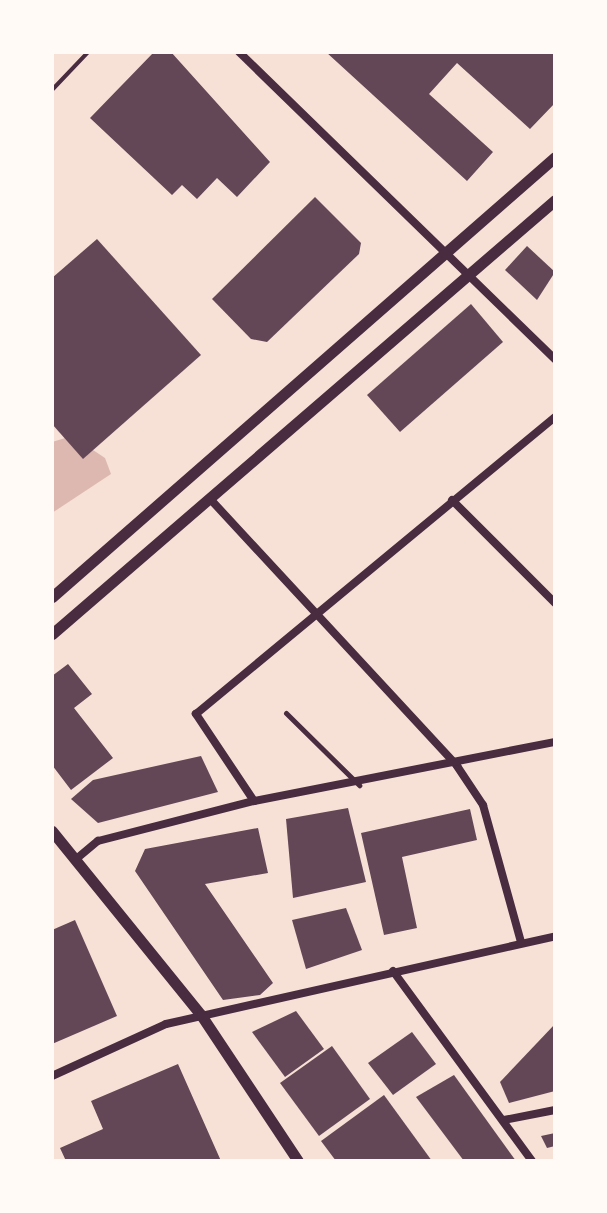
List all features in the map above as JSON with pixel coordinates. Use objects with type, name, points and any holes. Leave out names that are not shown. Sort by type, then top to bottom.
[{"type":"street","points":[[239,52],[555,359]]},
{"type":"street","points":[[52,597],[555,157]]},
{"type":"street","points":[[52,634],[212,501],[555,200]]},
{"type":"street","points":[[254,801],[196,714],[555,417]]},
{"type":"street","points":[[452,500],[555,603]]},
{"type":"street","points":[[212,501],[457,766],[483,805],[521,942]]},
{"type":"street","points":[[75,860],[98,841],[254,801],[457,766],[555,742]]},
{"type":"street","points":[[52,831],[201,1015],[298,1161]]},
{"type":"street","points":[[52,1076],[201,1015],[555,936]]},
{"type":"street","points":[[393,971],[532,1161]]},
{"type":"street","points":[[504,1120],[555,1110]]},
{"type":"lane","points":[[286,713],[359,785]]},
{"type":"path","points":[[52,90],[88,52]]},
{"type":"shaded area","points":[[72,436],[105,458],[111,474],[52,513],[52,442]]},
{"type":"building","points":[[154,52],[171,52],[270,162],[237,197],[217,178],[197,199],[182,185],[172,195],[90,118]]},
{"type":"building","points":[[326,52],[555,52],[555,103],[530,129],[457,63],[429,94],[493,152],[467,181]]},
{"type":"building","points":[[315,197],[361,243],[359,254],[267,342],[251,339],[212,299]]},
{"type":"building","points":[[97,239],[201,355],[83,459],[52,424],[52,278]]},
{"type":"building","points":[[527,246],[555,272],[537,300],[505,270]]},
{"type":"building","points":[[471,304],[503,342],[400,432],[367,395]]},
{"type":"building","points":[[68,664],[92,694],[74,708],[113,758],[71,790],[52,765],[52,676]]},
{"type":"building","points":[[201,756],[218,792],[98,823],[71,799],[93,780]]},
{"type":"building","points":[[348,808],[366,882],[293,898],[286,819]]},
{"type":"building","points":[[470,809],[477,840],[402,857],[417,928],[384,935],[361,833]]},
{"type":"building","points":[[258,828],[268,873],[205,884],[273,983],[260,995],[223,1000],[135,871],[145,849]]},
{"type":"building","points":[[346,908],[362,950],[306,969],[292,920]]},
{"type":"building","points":[[75,920],[117,1016],[52,1044],[52,930]]},
{"type":"building","points":[[296,1011],[324,1049],[285,1077],[252,1032]]},
{"type":"building","points":[[555,1024],[555,1091],[509,1103],[500,1082]]},
{"type":"building","points":[[412,1032],[436,1064],[393,1095],[368,1063]]},
{"type":"building","points":[[332,1046],[370,1099],[319,1136],[280,1083]]},
{"type":"building","points":[[178,1064],[221,1161],[66,1161],[60,1148],[103,1129],[91,1101]]},
{"type":"building","points":[[454,1075],[516,1161],[464,1161],[416,1097]]},
{"type":"building","points":[[384,1095],[432,1161],[336,1161],[321,1141]]},
{"type":"building","points":[[555,1133],[555,1146],[547,1148],[541,1136]]}]
